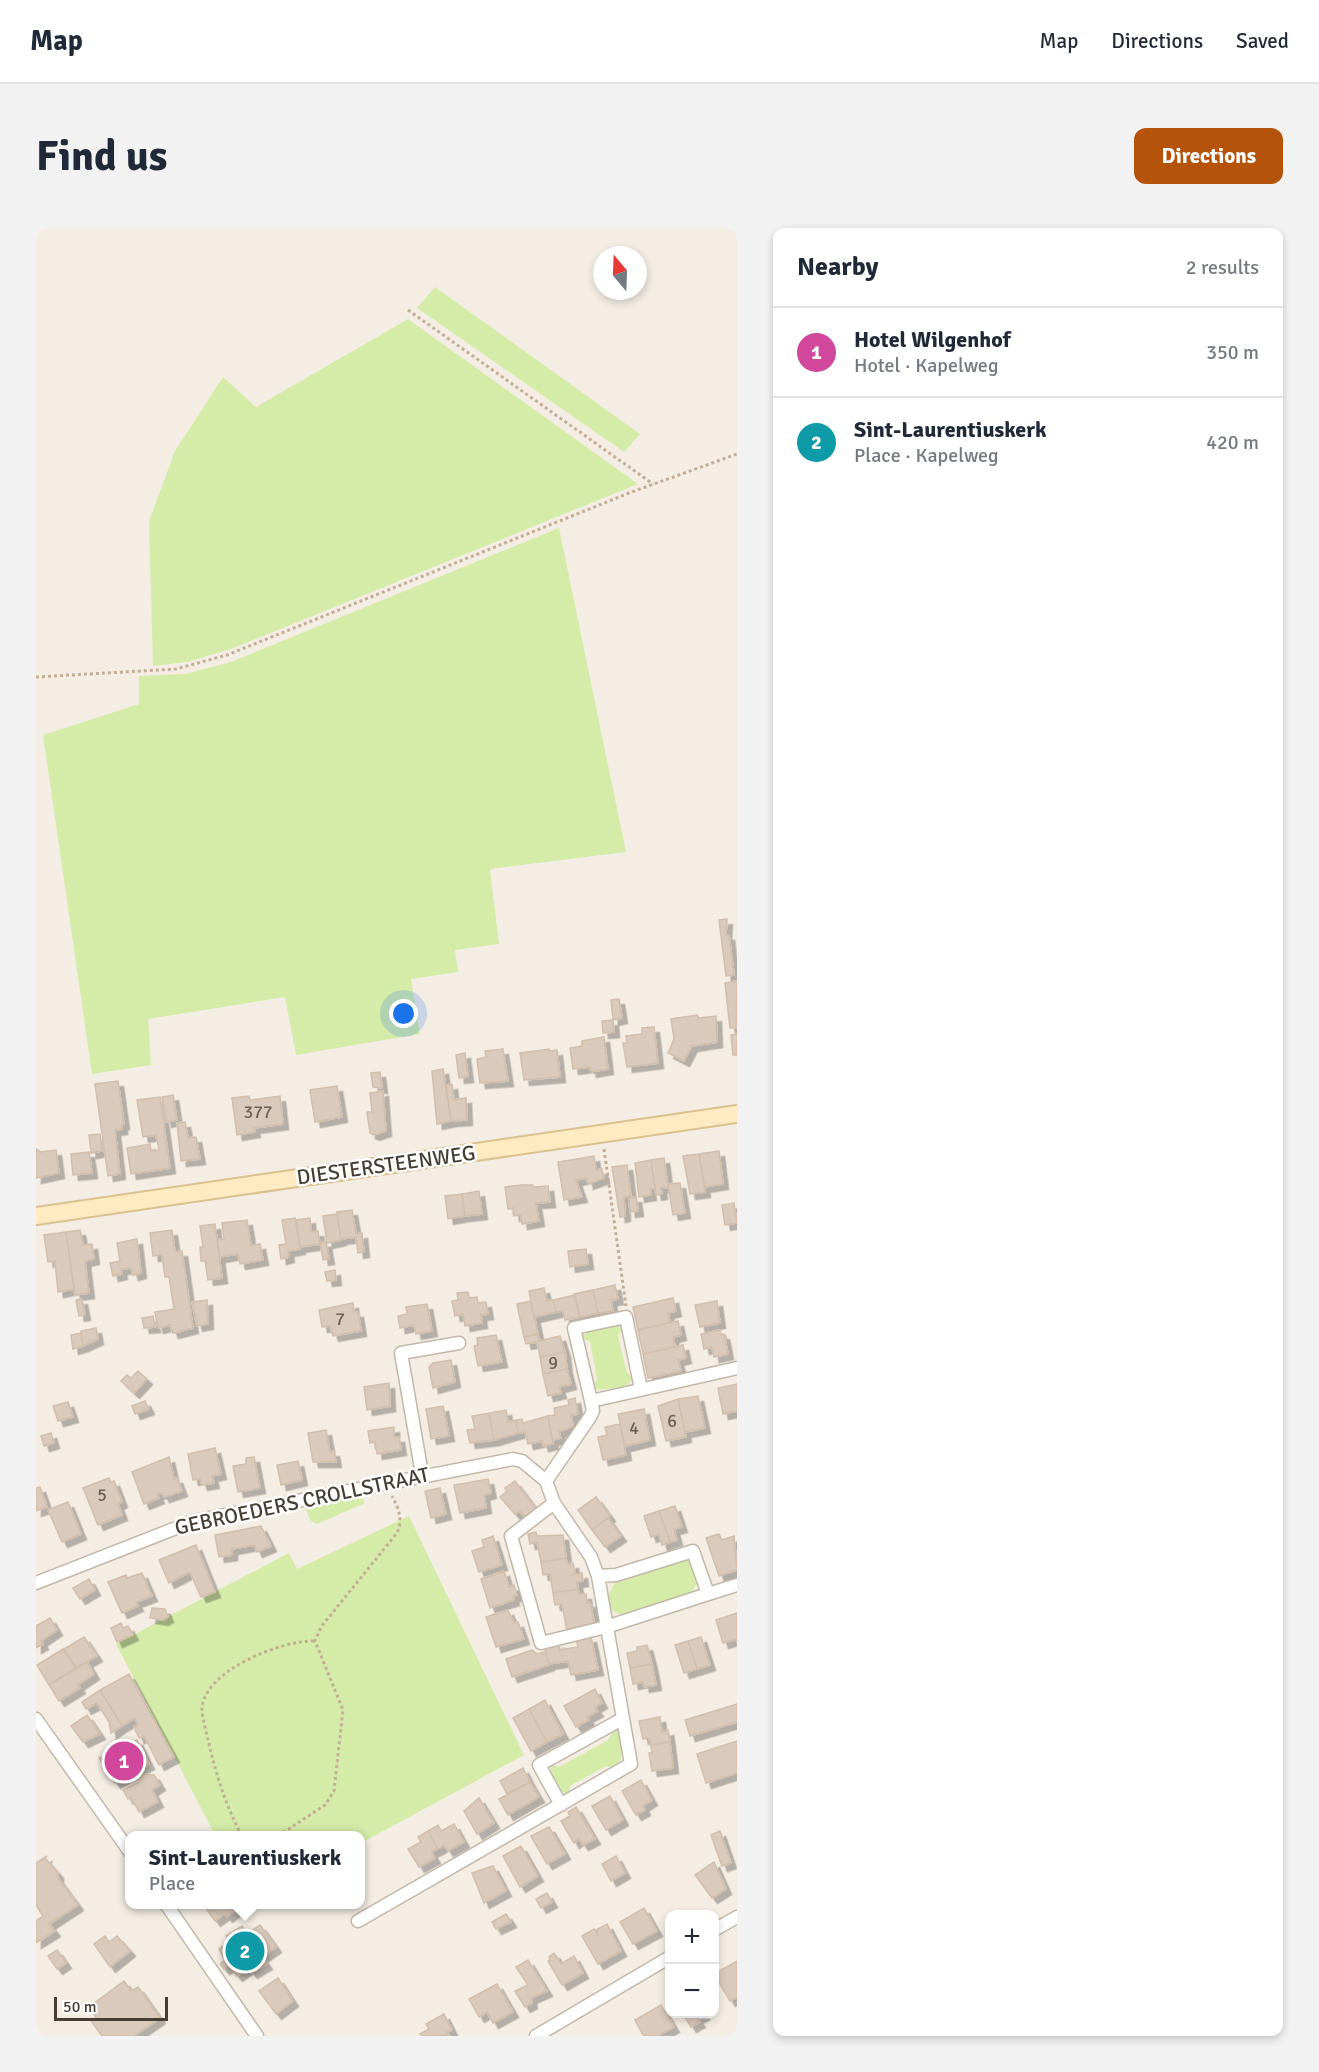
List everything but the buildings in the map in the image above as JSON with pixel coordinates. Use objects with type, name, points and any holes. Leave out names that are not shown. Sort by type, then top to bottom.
[{"type":"main road","name":"DIESTERSTEENWEG","points":[[36,1216],[737,1114]]},
{"type":"street","points":[[358,1921],[631,1764],[598,1576],[591,1557],[554,1503],[546,1481],[593,1411],[574,1328],[626,1317],[641,1389]]},
{"type":"street","points":[[422,1474],[401,1353],[459,1343]]},
{"type":"street","points":[[591,1401],[737,1368]]},
{"type":"street","name":"GEBROEDERS CROLLSTRAAT","points":[[36,1582],[194,1521],[422,1474],[513,1459],[522,1461],[546,1481]]},
{"type":"street","points":[[554,1503],[511,1536],[541,1643],[606,1627],[737,1585]]},
{"type":"street","points":[[598,1576],[616,1575],[693,1551],[708,1594]]},
{"type":"street","points":[[36,1719],[125,1846]]},
{"type":"street","points":[[561,1805],[539,1765],[622,1719]]},
{"type":"street","points":[[169,1909],[257,2036]]},
{"type":"street","points":[[719,1927],[737,1917]]},
{"type":"street","points":[[536,2036],[665,1959]]},
{"type":"path","points":[[408,310],[653,484]]},
{"type":"path","points":[[36,677],[109,671],[176,669],[226,655],[653,484],[737,454]]},
{"type":"path","points":[[602,1134],[626,1299],[626,1317]]},
{"type":"path","points":[[285,1831],[325,1804],[334,1791],[343,1710],[315,1641],[321,1627],[397,1533],[401,1524],[398,1507],[384,1482]]},
{"type":"path","points":[[240,1831],[220,1790],[203,1716],[204,1699],[217,1682],[254,1656],[285,1644],[315,1641]]},
{"type":"green space","points":[[435,287],[640,434],[624,452],[417,308]]},
{"type":"green space","points":[[408,319],[638,484],[231,649],[187,662],[153,666],[149,521],[175,451],[223,377],[256,407]]},
{"type":"green space","points":[[559,528],[626,852],[490,869],[499,944],[455,950],[458,972],[411,979],[420,1034],[296,1055],[285,997],[148,1019],[151,1065],[92,1074],[43,735],[139,704],[139,676],[185,674],[231,662]]},
{"type":"green space","points":[[616,1324],[622,1329],[618,1336],[627,1373],[633,1378],[627,1386],[599,1390],[593,1386],[597,1379],[590,1342],[582,1337],[591,1329]]},
{"type":"green space","points":[[355,1494],[361,1496],[365,1503],[317,1524],[310,1520],[305,1507],[309,1504]]},
{"type":"green space","points":[[409,1516],[524,1755],[365,1841],[365,1831],[213,1831],[116,1644],[289,1553],[297,1569]]},
{"type":"green space","points":[[686,1559],[693,1564],[699,1580],[692,1592],[622,1614],[612,1609],[607,1597],[615,1583]]},
{"type":"green space","points":[[614,1729],[623,1742],[623,1753],[615,1768],[606,1766],[570,1786],[568,1794],[559,1791],[550,1773],[552,1765],[559,1767],[608,1740]]},
{"type":"place","name":"Hotel Wilgenhof","points":[[124,1761]]},
{"type":"place","name":"Sint-Laurentiuskerk","points":[[245,1951]]}]
